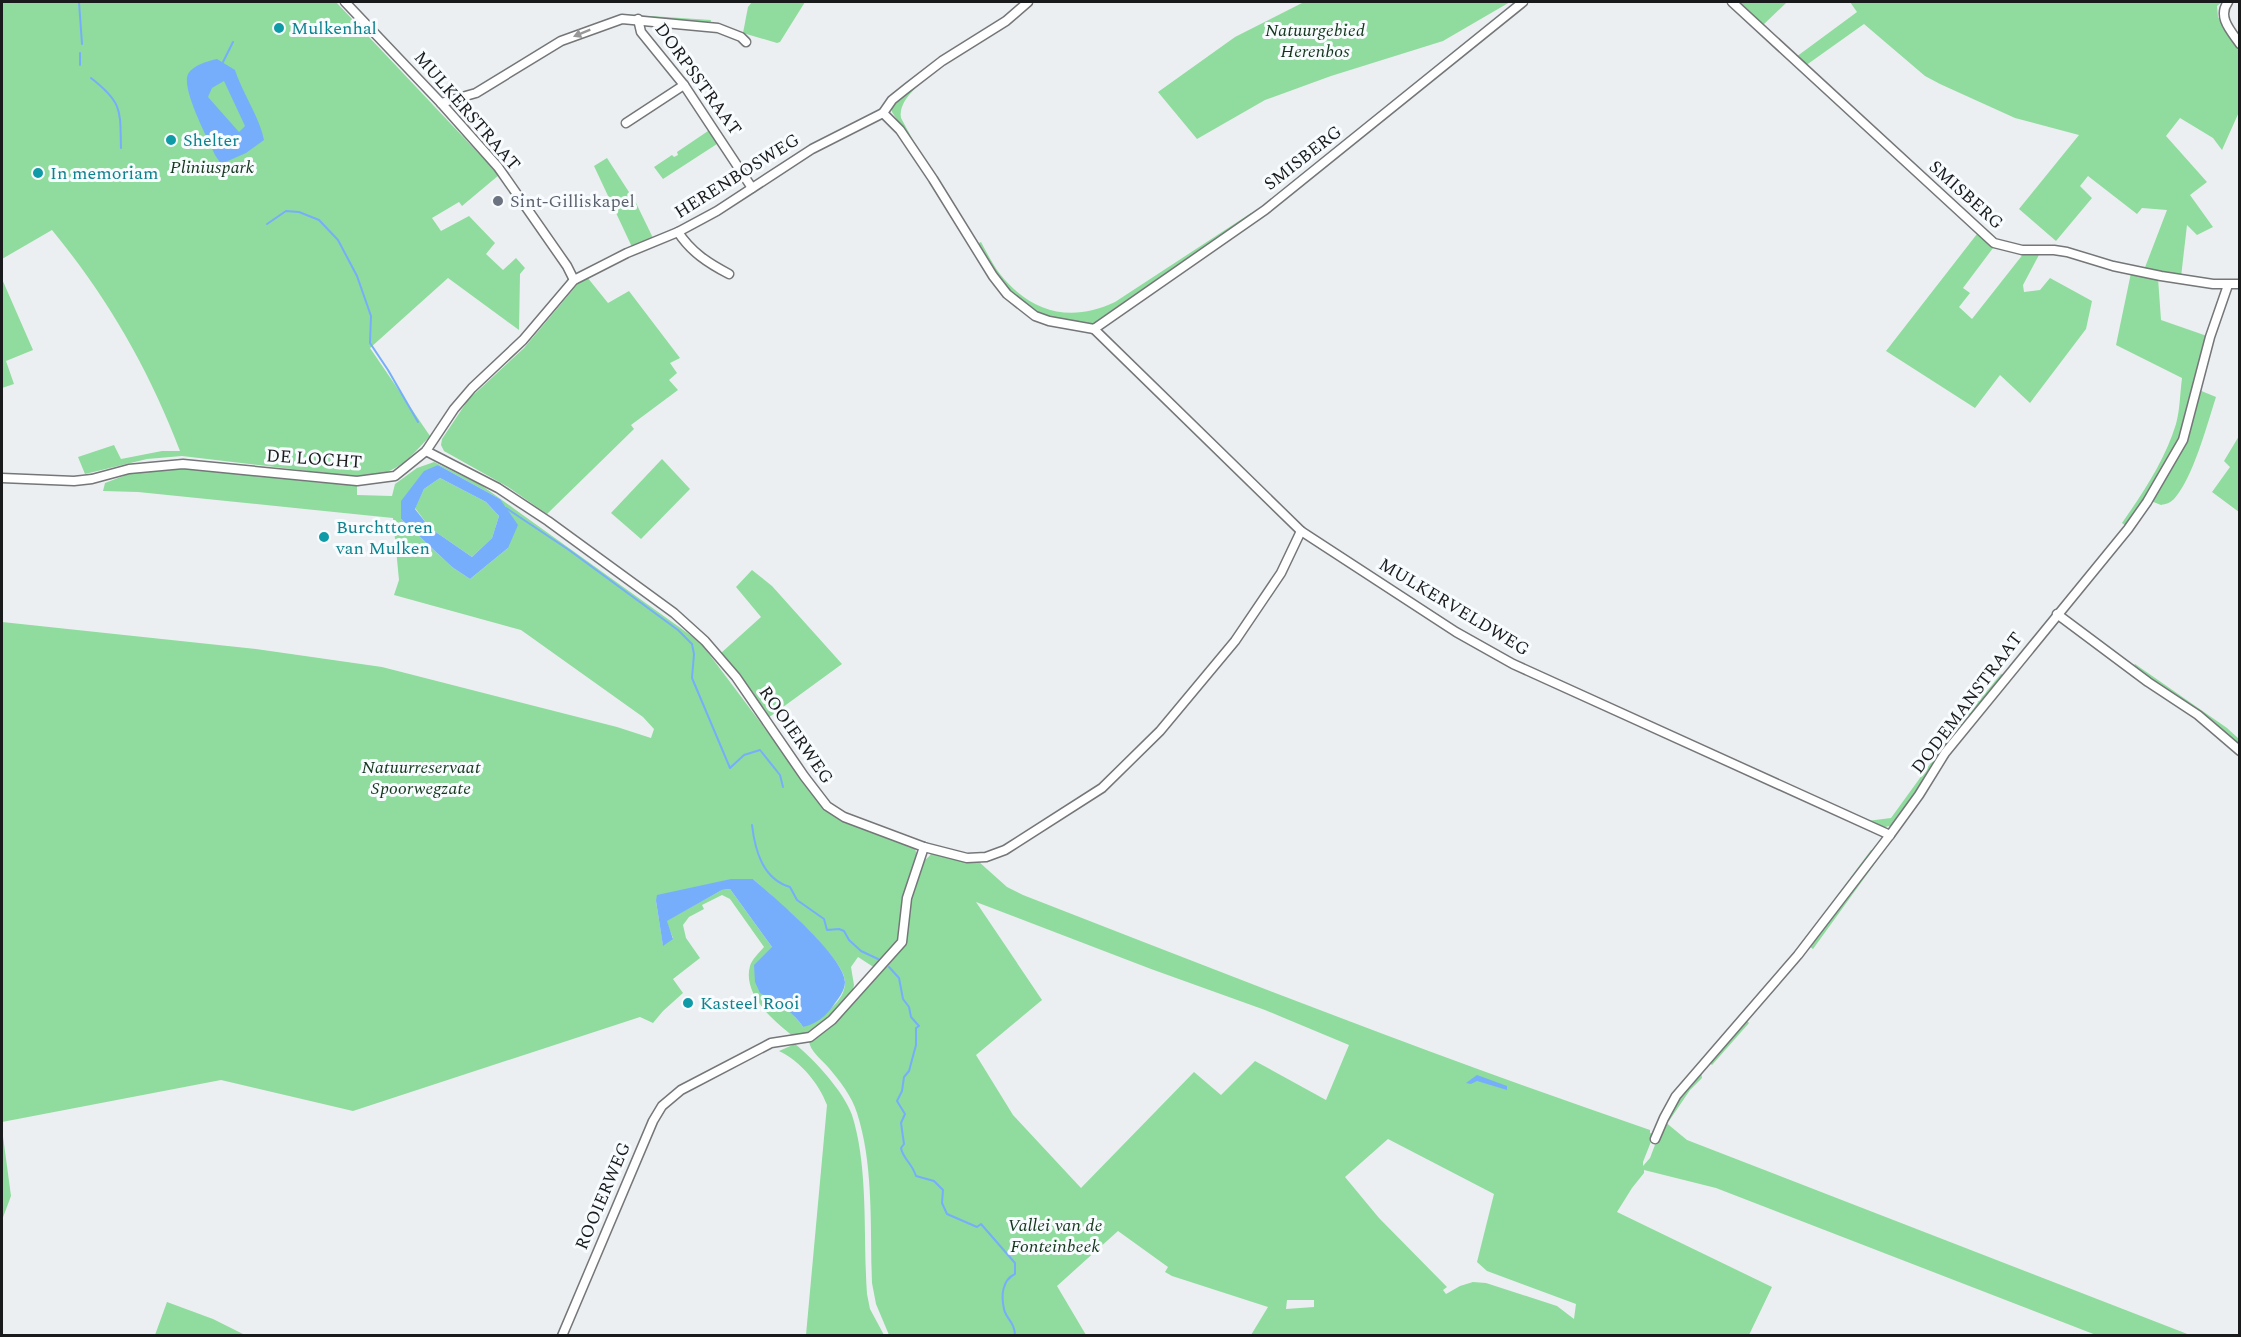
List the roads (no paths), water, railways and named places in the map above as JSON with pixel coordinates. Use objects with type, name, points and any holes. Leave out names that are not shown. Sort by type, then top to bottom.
[{"type":"street","name":"MULKERSTRAAT","points":[[345,2],[498,167],[567,266],[574,280]]},
{"type":"street","name":"HERENBOSWEG","points":[[574,280],[678,232],[717,211],[812,149],[883,112],[892,100],[942,61],[1006,21],[1028,2]]},
{"type":"street","name":"SMISBERG","points":[[1094,329],[1265,210],[1523,2]]},
{"type":"street","name":"SMISBERG","points":[[1732,2],[1994,243],[2022,250],[2067,252],[2113,266],[2161,276],[2228,285],[2240,284]]},
{"type":"street","points":[[2228,2],[2224,10],[2225,21],[2240,44]]},
{"type":"street","points":[[441,103],[476,93],[561,41],[586,30],[622,19],[718,28],[741,37],[746,42]]},
{"type":"street","name":"DORPSSTRAAT","points":[[638,19],[641,32],[684,85],[752,188]]},
{"type":"street","points":[[626,123],[684,85]]},
{"type":"street","points":[[883,112],[906,140],[993,276],[1007,294],[1035,316],[1094,329]]},
{"type":"street","points":[[678,232],[697,255],[729,274]]},
{"type":"street","name":"DE LOCHT","points":[[2,478],[74,481],[92,479],[129,469],[183,464],[357,481],[395,476],[426,451],[454,409],[472,388],[522,340],[574,280]]},
{"type":"street","name":"DODEMANSTRAAT","points":[[1656,1139],[1676,1096],[1798,956],[1919,795],[1945,753],[2147,502],[2183,440],[2210,337],[2228,285]]},
{"type":"street","name":"MULKERVELDWEG","points":[[1094,329],[1301,531],[1490,652],[1890,835]]},
{"type":"street","name":"ROOIERWEG","points":[[426,451],[498,488],[548,521],[674,613],[705,641],[736,677],[827,806],[844,817],[924,847],[907,898],[902,942],[832,1020],[810,1037],[771,1043],[725,1065],[681,1090],[662,1106],[653,1121],[562,1335]]},
{"type":"street","points":[[924,847],[967,858],[986,857],[1005,850],[1102,788],[1160,731],[1235,641],[1281,573],[1301,531]]},
{"type":"street","points":[[2057,614],[2148,682],[2198,715],[2240,751]]},
{"type":"water","points":[[217,59],[235,70],[264,140],[246,153],[221,164],[196,114],[187,81],[188,74],[193,68]],"holes":[[[224,81],[245,126],[239,132],[208,97],[212,88]]]},
{"type":"water","points":[[438,465],[500,499],[518,525],[508,548],[470,579],[452,567],[401,519],[401,501],[424,471]],"holes":[[[440,478],[486,502],[499,516],[492,538],[472,557],[430,528],[415,509],[424,489]]]},
{"type":"water","points":[[731,879],[753,879],[821,943],[842,971],[845,982],[843,992],[830,1010],[816,1022],[803,1027],[789,1011],[760,993],[755,982],[754,965],[772,947],[730,889],[722,890],[667,921],[673,939],[663,946],[657,895]]},
{"type":"water","points":[[1477,1075],[1507,1086],[1507,1090],[1477,1081],[1471,1084],[1466,1083]]},
{"type":"waterway","points":[[79,2],[82,44]]},
{"type":"waterway","points":[[223,62],[233,42]]},
{"type":"waterway","points":[[80,53],[80,65]]},
{"type":"waterway","points":[[91,78],[109,94],[118,108],[121,148]]},
{"type":"waterway","points":[[267,224],[286,211],[299,212],[319,220],[338,240],[357,276],[371,316],[370,343],[418,422]]},
{"type":"waterway","points":[[506,508],[569,550],[678,630],[692,644],[694,654],[692,678],[730,768],[744,755],[760,750],[780,775],[783,787]]},
{"type":"waterway","points":[[752,825],[758,854],[773,878],[790,887],[797,900],[824,919],[827,930],[844,931],[849,940],[861,951],[878,959]]},
{"type":"waterway","points":[[889,967],[899,978],[903,999],[909,1007],[911,1017],[919,1026],[916,1028],[916,1045],[909,1071],[904,1077],[902,1091],[897,1101],[905,1114],[901,1123],[904,1144],[901,1148],[902,1152],[916,1176],[934,1181],[943,1190],[942,1203],[947,1214],[977,1227],[981,1224],[1015,1263],[1015,1274],[1007,1280],[1003,1289],[1005,1312],[1014,1327],[1015,1336]]},
{"type":"place","name":"Mulkenhal","points":[[279,28]]},
{"type":"place","name":"Shelter","points":[[171,140]]},
{"type":"place","name":"In memoriam","points":[[38,173]]},
{"type":"place","name":"Sint-Gilliskapel","points":[[498,201]]},
{"type":"place","name":"Burchttoren van Mulken","points":[[324,537]]},
{"type":"place","name":"Kasteel Rooi","points":[[688,1003]]},
{"type":"park label","name":"Natuurgebied Herenbos","points":[[1315,40]]},
{"type":"park label","name":"Pliniuspark","points":[[212,167]]},
{"type":"park label","name":"Natuurreservaat Spoorwegzate","points":[[421,777]]},
{"type":"park label","name":"Vallei van de Fonteinbeek","points":[[1055,1235]]}]
